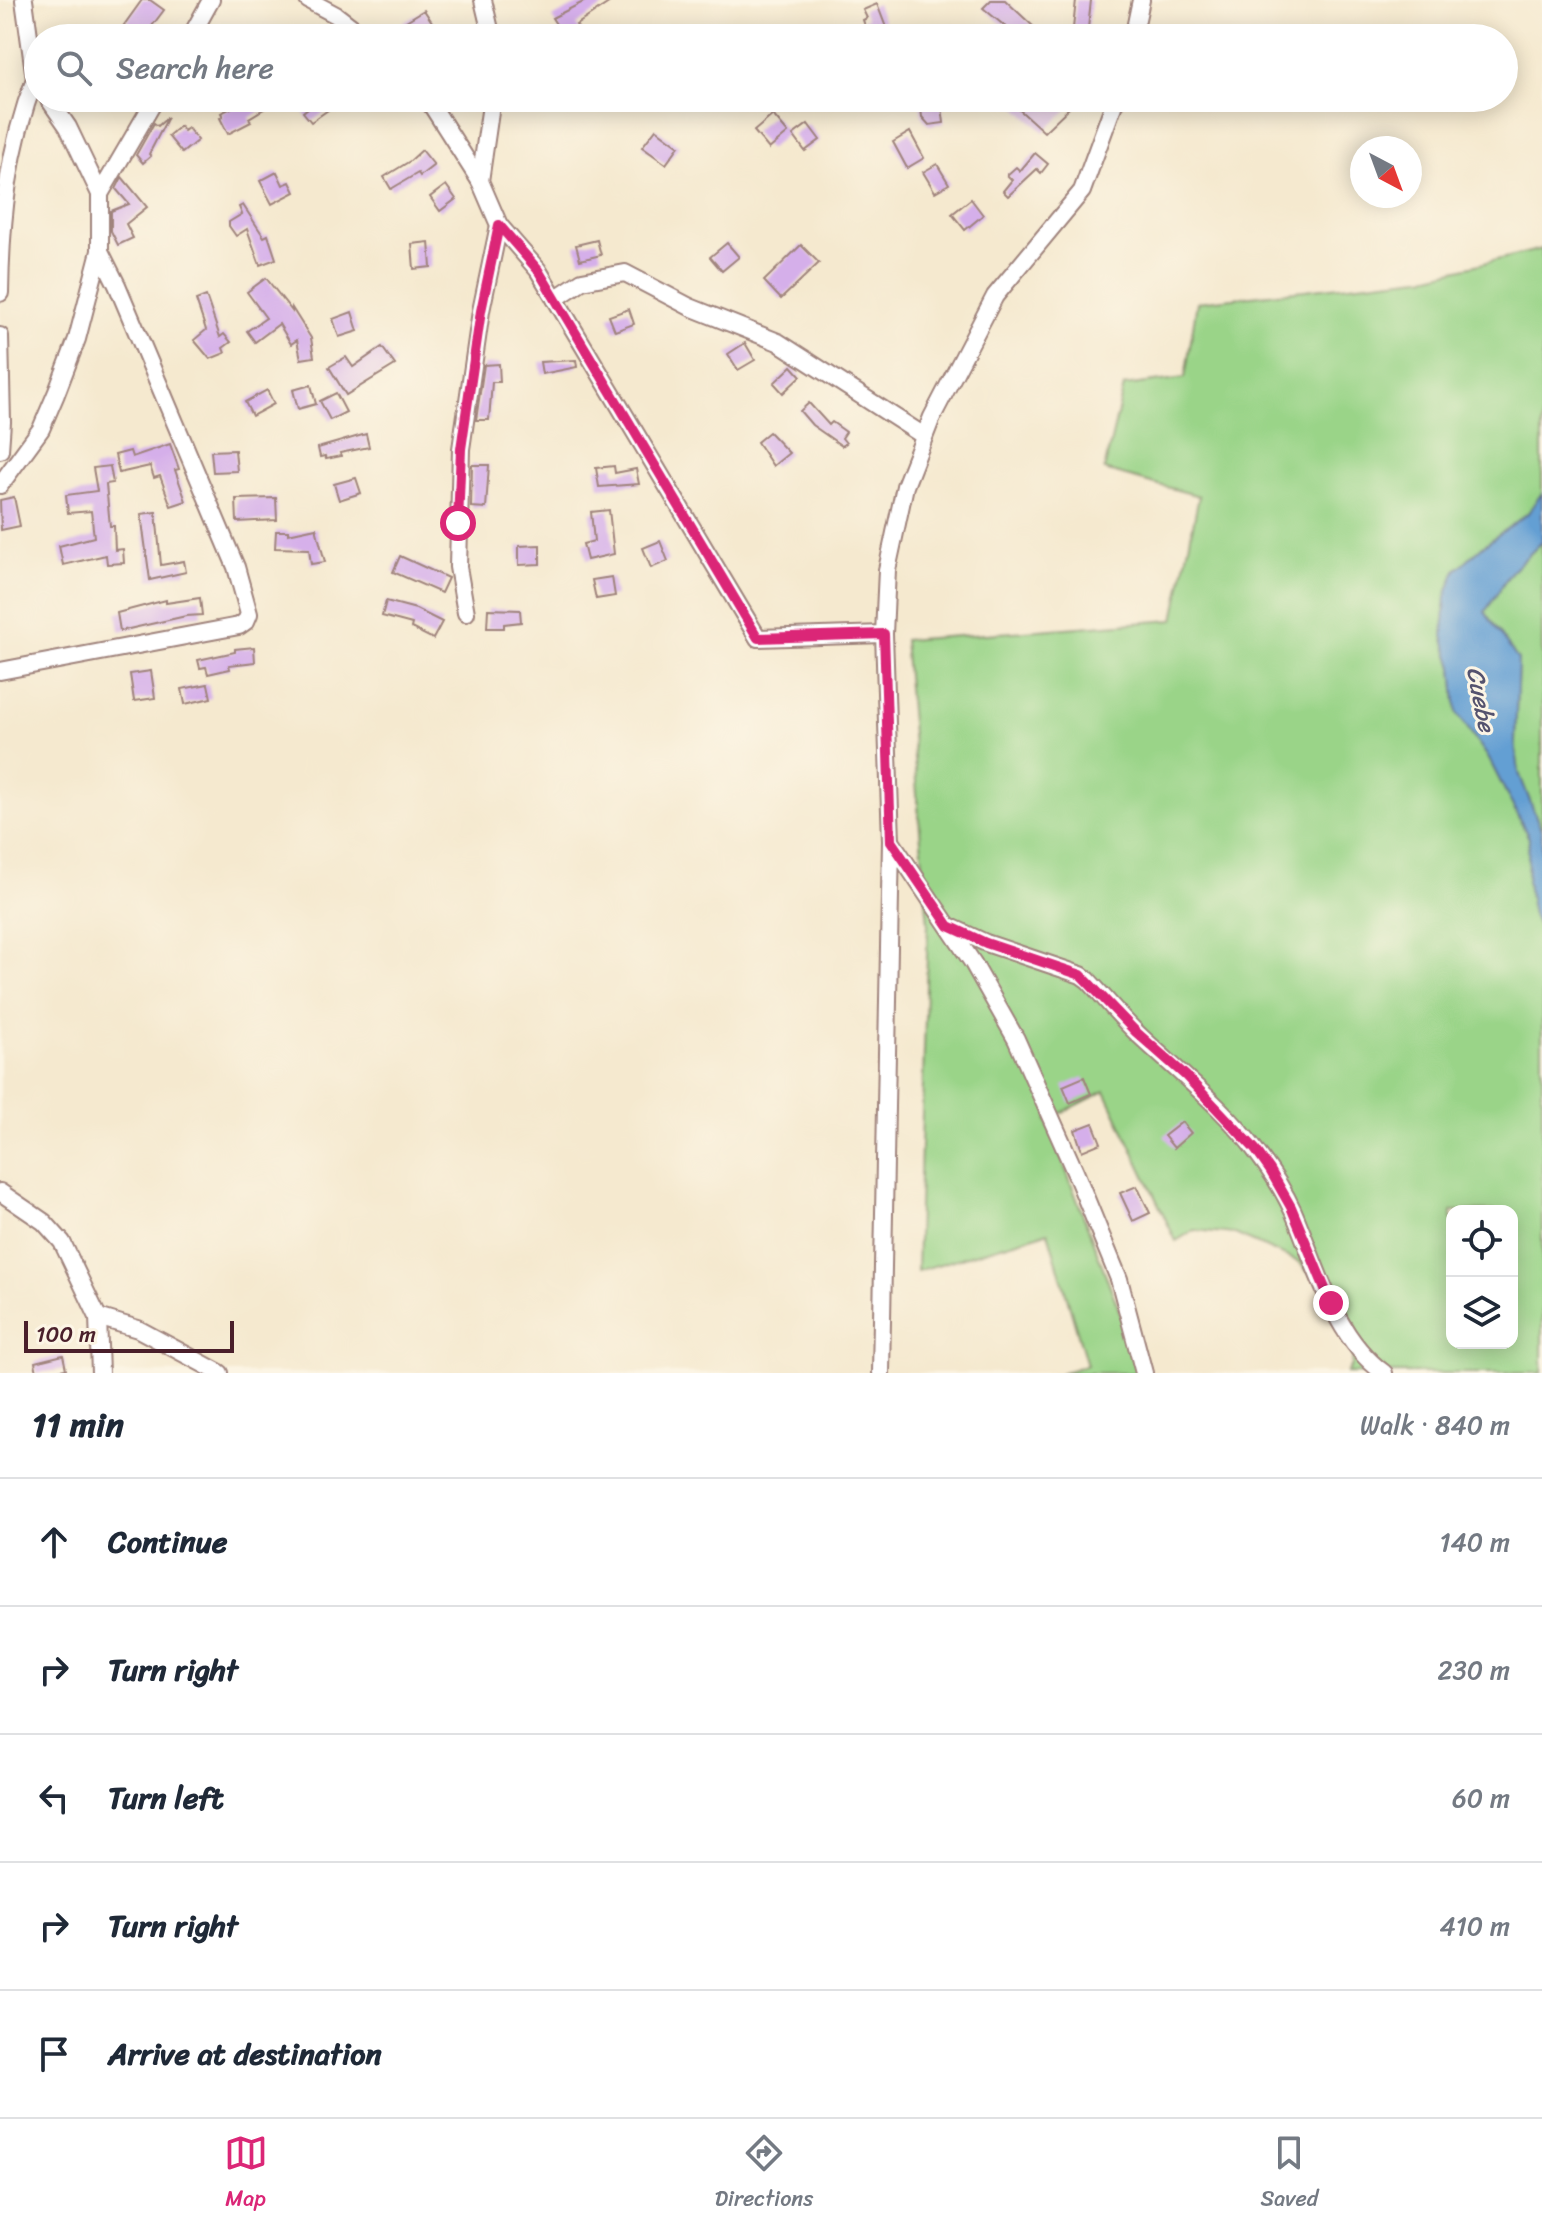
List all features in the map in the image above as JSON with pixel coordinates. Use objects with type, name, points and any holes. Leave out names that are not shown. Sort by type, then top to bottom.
[{"type":"street","points":[[24,0],[28,24]]},
{"type":"street","points":[[198,24],[211,0]]},
{"type":"street","points":[[308,0],[348,24]]},
{"type":"street","points":[[483,0],[489,24]]},
{"type":"street","points":[[1136,24],[1141,0]]},
{"type":"street","points":[[0,293],[7,174],[24,108]]},
{"type":"street","points":[[0,485],[41,429],[56,394],[77,339],[100,251],[100,194],[58,112]]},
{"type":"street","points":[[100,194],[148,112]]},
{"type":"street","points":[[436,112],[480,181],[499,225],[538,270],[758,638],[884,634]]},
{"type":"street","points":[[480,181],[490,112]]},
{"type":"street","points":[[881,1373],[891,841],[884,634],[887,570],[894,529],[905,486],[924,436],[995,296],[1082,191],[1111,112]]},
{"type":"street","points":[[466,613],[458,567],[461,449],[481,311],[499,225]]},
{"type":"street","points":[[0,671],[239,626],[249,614],[236,567],[100,251]]},
{"type":"street","points":[[555,299],[582,281],[625,273],[690,307],[778,342],[924,436]]},
{"type":"street","points":[[0,336],[0,450]]},
{"type":"street","points":[[891,841],[992,993],[1016,1039],[1119,1279],[1144,1373]]},
{"type":"street","points":[[949,926],[986,943],[1081,975],[1136,1032],[1186,1076],[1255,1149],[1270,1170],[1291,1207],[1343,1326],[1364,1355],[1384,1373]]},
{"type":"street","points":[[0,1192],[44,1222],[62,1242],[98,1317],[100,1373]]},
{"type":"street","points":[[98,1317],[138,1329],[220,1373]]},
{"type":"green space","points":[[1542,249],[1542,493],[1528,513],[1456,570],[1443,636],[1453,667],[1457,713],[1488,757],[1529,838],[1527,883],[1533,915],[1542,935],[1542,1373],[1347,1373],[1352,1365],[1356,1325],[1299,1262],[1235,1234],[1194,1230],[1176,1241],[1105,1091],[1047,1120],[1143,1373],[1060,1373],[1087,1365],[1048,1232],[917,1271],[928,924],[904,640],[1174,620],[1199,496],[1104,470],[1124,386],[1185,378],[1197,302],[1430,276]]},
{"type":"green space","points":[[1542,542],[1542,832],[1519,773],[1515,741],[1518,660],[1485,612],[1511,572]]},
{"type":"water","name":"Cuebe","points":[[1542,493],[1542,542],[1511,572],[1485,612],[1518,660],[1515,741],[1519,773],[1542,832],[1542,935],[1533,915],[1527,883],[1529,838],[1488,757],[1457,713],[1453,667],[1443,636],[1446,596],[1456,570],[1528,513]]},
{"type":"building","points":[[142,0],[150,0],[164,10],[154,24],[125,24]]},
{"type":"building","points":[[587,0],[613,0],[577,24],[556,24],[552,18]]},
{"type":"building","points":[[991,0],[1005,0],[1031,24],[1002,24],[983,8]]},
{"type":"building","points":[[1076,0],[1091,0],[1088,24],[1073,24]]},
{"type":"building","points":[[877,4],[885,24],[864,24],[863,20],[867,18],[863,10]]},
{"type":"building","points":[[424,10],[433,24],[401,24]]},
{"type":"building","points":[[259,112],[249,118],[251,122],[228,134],[220,118],[223,117],[221,113]]},
{"type":"building","points":[[303,112],[325,112],[311,122]]},
{"type":"building","points":[[921,112],[943,112],[944,123],[929,125]]},
{"type":"building","points":[[1022,112],[1065,112],[1044,132]]},
{"type":"building","points":[[773,115],[788,133],[769,149],[754,131]]},
{"type":"building","points":[[168,117],[149,154],[151,156],[143,163],[136,155],[154,123],[158,126]]},
{"type":"building","points":[[808,124],[820,140],[805,151],[793,135]]},
{"type":"building","points":[[180,126],[184,131],[188,128],[198,140],[182,153],[168,136]]},
{"type":"building","points":[[656,129],[679,146],[666,164],[642,147]]},
{"type":"building","points":[[910,132],[924,158],[907,168],[893,142]]},
{"type":"building","points":[[422,150],[434,165],[420,176],[418,173],[391,189],[384,177]]},
{"type":"building","points":[[1035,153],[1048,164],[1041,173],[1037,169],[1008,196],[1003,191],[1012,180],[1007,175],[1016,167],[1020,171]]},
{"type":"building","points":[[937,164],[949,184],[935,192],[923,172]]},
{"type":"building","points":[[277,172],[283,185],[290,182],[295,192],[272,204],[260,181]]},
{"type":"building","points":[[122,177],[147,207],[126,224],[133,238],[118,245],[111,231],[111,211],[129,204],[116,189]]},
{"type":"building","points":[[446,185],[456,199],[440,211],[430,197]]},
{"type":"building","points":[[971,199],[983,215],[965,230],[952,214]]},
{"type":"building","points":[[243,205],[264,237],[268,235],[276,259],[260,265],[247,229],[236,236],[229,226],[229,222],[242,214],[239,207]]},
{"type":"building","points":[[597,240],[601,255],[580,260],[576,245]]},
{"type":"building","points":[[429,242],[431,267],[414,269],[412,244]]},
{"type":"building","points":[[727,243],[739,257],[722,271],[710,257]]},
{"type":"building","points":[[801,245],[819,263],[781,299],[764,281]]},
{"type":"building","points":[[266,278],[292,311],[292,308],[311,338],[314,357],[301,359],[297,340],[291,344],[279,324],[255,342],[247,331],[266,318],[247,292]]},
{"type":"building","points":[[206,296],[220,337],[224,334],[231,342],[223,348],[225,353],[210,359],[194,340],[206,330],[196,300]]},
{"type":"building","points":[[629,309],[634,324],[615,331],[609,316]]},
{"type":"building","points":[[352,312],[358,331],[339,337],[333,319]]},
{"type":"building","points":[[745,343],[755,360],[738,370],[728,354]]},
{"type":"building","points":[[382,347],[395,365],[346,395],[329,367],[346,357],[353,367]]},
{"type":"building","points":[[576,360],[577,367],[542,374],[540,362]]},
{"type":"building","points":[[499,364],[500,382],[492,382],[489,420],[476,420],[484,365]]},
{"type":"building","points":[[792,366],[801,376],[783,393],[774,383]]},
{"type":"building","points":[[311,385],[316,404],[298,409],[293,390]]},
{"type":"building","points":[[267,390],[274,404],[252,416],[245,402]]},
{"type":"building","points":[[336,393],[346,412],[330,420],[320,401]]},
{"type":"building","points":[[809,403],[829,425],[832,422],[846,432],[842,438],[846,443],[842,446],[812,425],[800,411]]},
{"type":"building","points":[[769,432],[789,453],[773,466],[757,442]]},
{"type":"building","points":[[366,434],[369,447],[340,453],[341,456],[320,457],[318,448]]},
{"type":"building","points":[[170,444],[186,501],[171,506],[160,476],[154,478],[150,466],[119,473],[115,455],[130,451],[132,457]]},
{"type":"building","points":[[235,450],[237,471],[213,472],[211,451]]},
{"type":"building","points":[[472,465],[489,465],[486,508],[471,507]]},
{"type":"building","points":[[110,466],[113,483],[106,484],[110,526],[114,526],[115,550],[123,549],[124,563],[107,564],[106,555],[63,565],[59,546],[94,537],[91,511],[68,513],[66,495],[97,491],[93,468]]},
{"type":"building","points":[[614,466],[615,473],[636,469],[639,484],[599,487],[596,468]]},
{"type":"building","points":[[356,478],[361,493],[339,500],[334,484]]},
{"type":"building","points":[[14,497],[20,526],[1,530],[0,500]]},
{"type":"building","points":[[276,498],[277,520],[237,522],[236,499]]},
{"type":"building","points":[[609,510],[614,554],[587,560],[583,544],[594,541],[591,512]]},
{"type":"building","points":[[156,512],[161,565],[184,561],[186,572],[150,580],[141,514]]},
{"type":"building","points":[[316,528],[325,562],[311,564],[309,549],[275,548],[276,531],[288,531],[288,534]]},
{"type":"building","points":[[660,541],[668,561],[651,568],[643,548]]},
{"type":"building","points":[[540,545],[540,564],[519,565],[519,546]]},
{"type":"building","points":[[400,556],[448,578],[441,593],[393,572]]},
{"type":"building","points":[[612,577],[615,596],[596,599],[592,580]]},
{"type":"building","points":[[200,598],[202,615],[120,631],[117,613],[166,600],[166,603]]},
{"type":"building","points":[[386,601],[416,609],[442,622],[433,639],[411,628],[412,624],[382,616]]},
{"type":"building","points":[[488,609],[520,610],[521,622],[504,624],[504,628],[487,628]]},
{"type":"building","points":[[254,647],[255,662],[229,665],[230,669],[208,674],[206,667],[200,668],[198,660]]},
{"type":"building","points":[[151,671],[155,698],[134,701],[130,674]]},
{"type":"building","points":[[208,684],[211,698],[185,704],[182,689]]},
{"type":"building","points":[[1084,1077],[1091,1094],[1070,1103],[1063,1086]]},
{"type":"building","points":[[1182,1122],[1191,1133],[1174,1148],[1164,1136]]},
{"type":"building","points":[[1093,1123],[1101,1143],[1082,1151],[1075,1130]]},
{"type":"building","points":[[1137,1186],[1150,1213],[1133,1221],[1120,1193]]},
{"type":"building","points":[[63,1355],[66,1369],[37,1373],[35,1362]]},
{"type":"route","points":[[458,523],[461,449],[481,311],[499,225],[538,270],[758,638],[884,634],[888,672],[891,841],[949,926],[986,943],[1081,975],[1136,1032],[1186,1076],[1255,1149],[1270,1170],[1291,1207],[1331,1303]]}]
